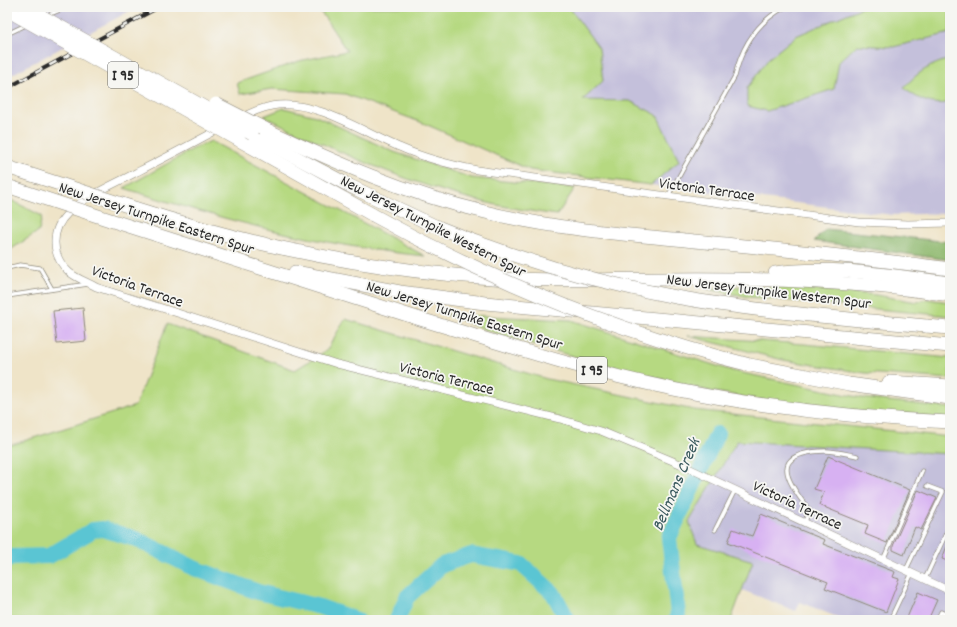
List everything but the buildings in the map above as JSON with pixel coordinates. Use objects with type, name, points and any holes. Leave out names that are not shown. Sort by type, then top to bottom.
[{"type":"highway","name":"I 95","points":[[25,7],[139,70],[178,84],[257,131]]},
{"type":"highway","name":"New Jersey Turnpike Western Spur","points":[[7,10],[373,215],[461,261],[556,303],[634,331],[750,365],[830,381],[950,398]]},
{"type":"highway","name":"New Jersey Turnpike Western Spur","points":[[257,131],[350,186],[435,226],[543,265],[657,294],[757,309],[950,328]]},
{"type":"highway","points":[[257,131],[386,182],[463,207],[525,220],[629,235],[838,255],[950,269]]},
{"type":"highway","name":"New Jersey Turnpike Eastern Spur","points":[[7,167],[196,227],[291,251],[349,262],[428,272],[487,277],[553,280],[735,279],[844,283],[950,295]]},
{"type":"highway","name":"New Jersey Turnpike Eastern Spur","points":[[7,186],[246,264],[524,351],[652,385],[731,400],[805,411],[863,417],[950,422]]},
{"type":"highway","points":[[246,264],[380,288],[465,300],[950,346]]},
{"type":"highway","points":[[735,279],[794,270],[871,274],[950,283]]},
{"type":"highway","points":[[830,381],[863,379],[950,386]]},
{"type":"street","name":"Victoria Terrace","points":[[950,222],[908,224],[860,222],[506,175],[451,165],[404,150],[308,108],[290,104],[261,108],[117,183],[80,204],[68,213],[57,228],[54,240],[55,251],[60,262],[70,273],[89,283],[128,298],[337,364],[583,425],[680,464],[950,591]]},
{"type":"lane","points":[[30,7],[37,20]]},
{"type":"lane","points":[[7,34],[68,7]]},
{"type":"lane","points":[[668,196],[735,76],[739,57],[749,39],[773,14],[785,7]]},
{"type":"lane","points":[[7,268],[20,265],[40,268],[52,289]]},
{"type":"lane","points":[[7,296],[89,283]]},
{"type":"lane","points":[[805,523],[809,510],[791,483],[787,469],[789,462],[802,453],[827,451],[857,456]]},
{"type":"lane","points":[[883,560],[922,471]]},
{"type":"lane","points":[[890,620],[943,492],[927,486]]},
{"type":"lane","points":[[715,530],[735,490]]},
{"type":"lane","points":[[925,579],[950,525]]},
{"type":"lane","points":[[937,620],[941,612],[950,617]]},
{"type":"shaded area","points":[[7,7],[137,7],[7,77]]},
{"type":"shaded area","points":[[452,7],[950,7],[950,213],[893,215],[530,170]]},
{"type":"shaded area","points":[[737,441],[950,454],[950,615],[948,620],[844,620],[800,602],[796,611],[742,590],[752,561],[697,544],[689,522]]},
{"type":"green space","points":[[334,7],[569,7],[599,48],[603,81],[583,100],[630,101],[657,115],[679,161],[651,185],[530,170],[423,123],[345,94],[272,89],[240,94],[237,83],[299,61],[347,51],[321,12]]},
{"type":"green space","points":[[863,7],[950,7],[950,33],[893,47],[857,45],[839,62],[834,89],[767,111],[747,106],[747,88],[769,58],[796,36]]},
{"type":"green space","points":[[950,59],[950,102],[931,103],[914,96],[904,88],[924,70]]},
{"type":"green space","points":[[284,108],[316,116],[394,152],[472,178],[575,188],[557,215],[467,198],[378,168],[320,143],[264,116]]},
{"type":"green space","points":[[211,141],[425,256],[386,252],[310,239],[198,211],[124,188],[193,149]]},
{"type":"green space","points":[[9,199],[42,216],[39,231],[7,252],[7,200]]},
{"type":"green space","points":[[826,229],[950,242],[950,260],[814,241]]},
{"type":"green space","points":[[745,286],[814,289],[876,295],[917,302],[927,299],[950,302],[950,316],[749,297],[707,289]]},
{"type":"green space","points":[[444,314],[571,320],[733,371],[862,398],[950,408],[950,418],[863,417],[709,391],[572,356],[489,331]]},
{"type":"green space","points":[[345,319],[547,379],[694,410],[950,437],[950,454],[737,441],[689,522],[697,544],[753,561],[731,620],[7,620],[7,436],[11,445],[135,406],[167,324],[295,370],[327,350]]},
{"type":"green space","points":[[688,336],[804,344],[950,358],[950,379],[865,373],[783,360]]},
{"type":"waterway","name":"Bellmans Creek","points":[[676,620],[678,614],[669,538],[717,434]]},
{"type":"waterway","points":[[7,560],[12,557],[49,556],[93,530],[103,529],[136,539],[194,568],[258,592],[320,607],[357,620]]},
{"type":"waterway","name":"Bellmans Creek","points":[[397,620],[407,597],[442,565],[471,555],[521,564],[553,593],[568,620]]},
{"type":"railway","points":[[7,88],[159,7]]}]
